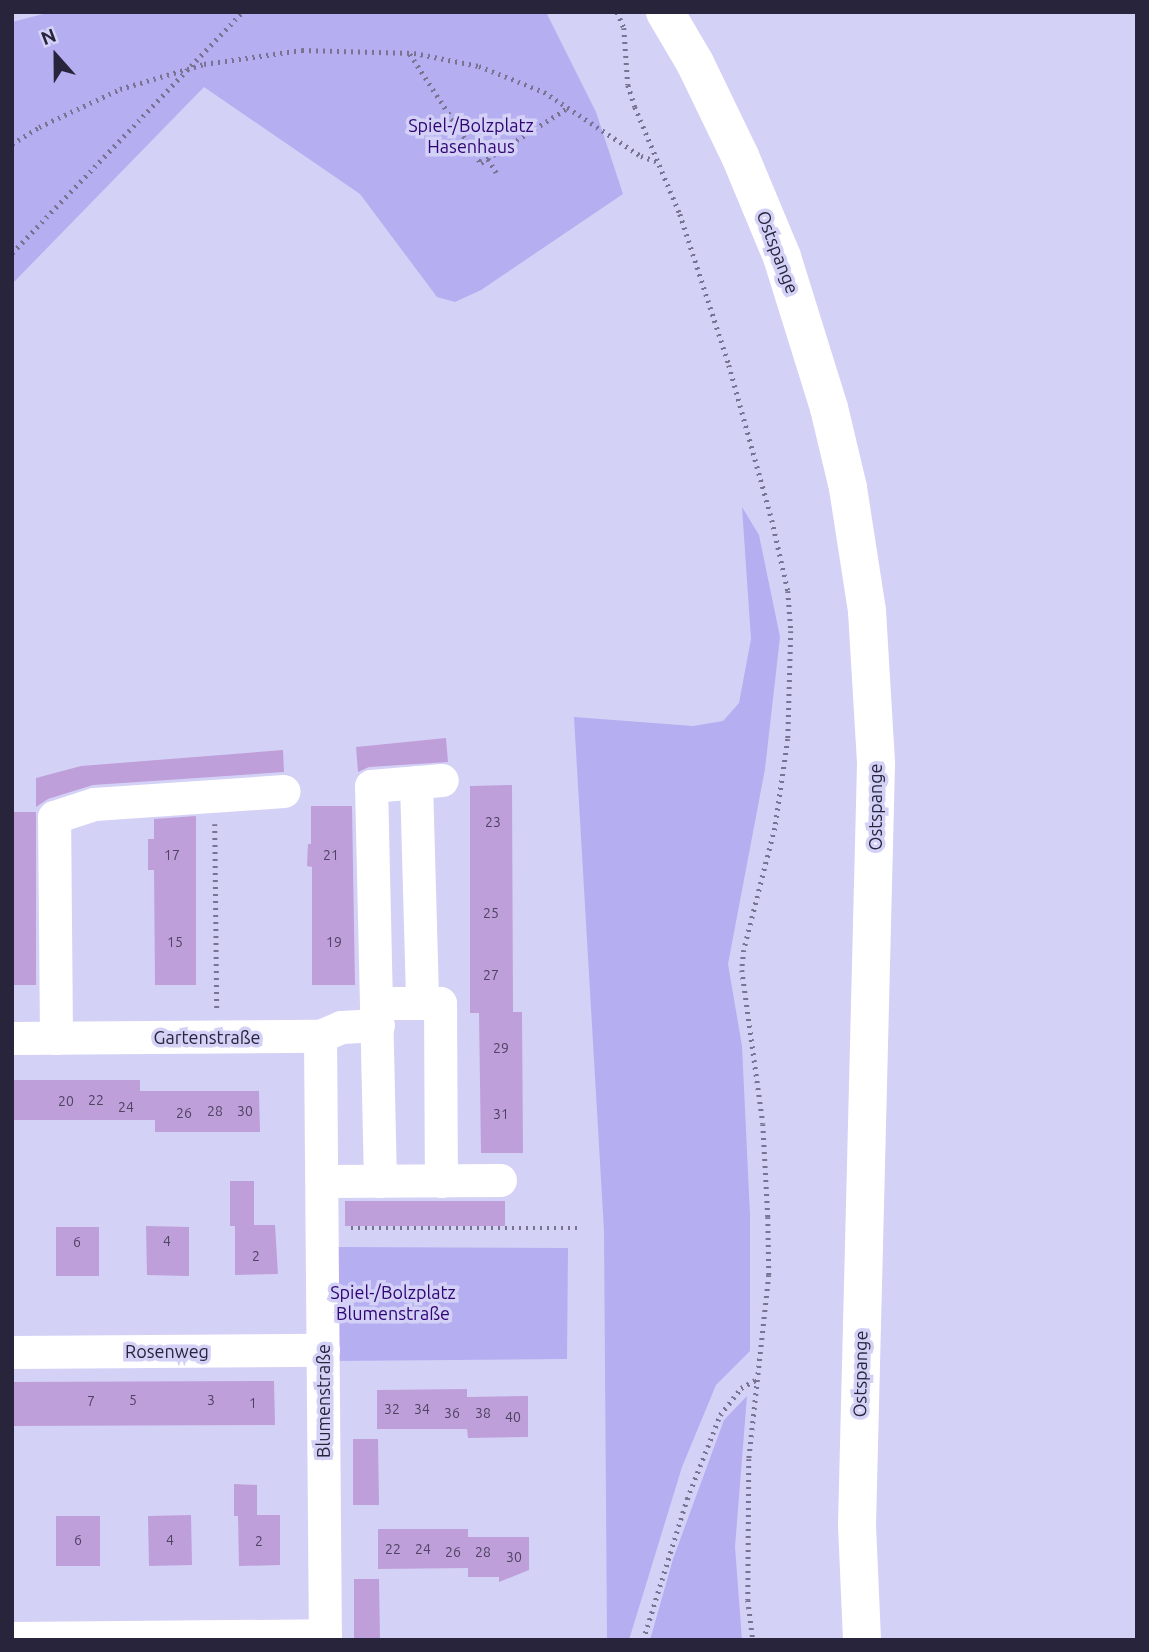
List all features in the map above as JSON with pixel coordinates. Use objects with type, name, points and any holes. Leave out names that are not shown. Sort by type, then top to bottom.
[{"type":"main road","name":"Ostspange","points":[[665,12],[695,63],[740,156],[786,269],[829,408],[848,488],[867,611],[875,704],[876,778],[857,1525],[862,1640]]},
{"type":"street","points":[[380,1181],[371,786],[429,781],[431,1003],[441,1181]]},
{"type":"street","points":[[56,1038],[54,817],[94,804],[284,791]]},
{"type":"street","name":"Gartenstraße","points":[[12,1038],[320,1036],[378,1014],[431,1003]]},
{"type":"street","name":"Blumenstraße","points":[[320,1036],[325,1638]]},
{"type":"street","points":[[322,1181],[500,1180]]},
{"type":"street","name":"Rosenweg","points":[[12,1352],[323,1350]]},
{"type":"street","points":[[12,1638],[325,1638]]},
{"type":"path","points":[[12,253],[242,12]]},
{"type":"path","points":[[617,12],[624,28],[628,85],[680,214],[729,365],[772,520],[788,591],[791,631],[788,739],[775,828],[742,970],[763,1124],[769,1275],[749,1459],[748,1600],[753,1640]]},
{"type":"path","points":[[12,144],[39,127],[120,89],[191,67],[302,50],[409,53],[479,66],[544,92],[641,156],[658,162]]},
{"type":"path","points":[[409,53],[481,163],[569,107]]},
{"type":"path","points":[[488,159],[498,175]]},
{"type":"path","points":[[214,796],[217,1036]]},
{"type":"path","points":[[322,1228],[579,1228]]},
{"type":"path","points":[[643,1640],[687,1499],[720,1415],[741,1388],[758,1379]]},
{"type":"green space","name":"Spiel-/Bolzplatz Hasenhaus","points":[[51,12],[546,12],[596,112],[623,194],[481,290],[455,302],[437,297],[360,194],[204,87],[12,284],[12,22]]},
{"type":"green space","points":[[742,507],[759,535],[780,637],[765,769],[728,964],[742,1046],[750,1215],[750,1351],[716,1385],[682,1467],[629,1640],[607,1640],[604,1231],[574,717],[693,726],[723,721],[739,703],[751,639]]},
{"type":"green space","name":"Spiel-/Bolzplatz Blumenstraße","points":[[336,1247],[568,1248],[567,1359],[336,1361]]},
{"type":"green space","points":[[747,1396],[735,1547],[742,1640],[650,1640],[673,1559],[724,1420]]},
{"type":"building","points":[[446,738],[448,762],[369,767],[358,772],[356,747]]},
{"type":"building","points":[[283,750],[284,772],[93,785],[48,799],[36,807],[36,778],[81,766]]},
{"type":"building","points":[[512,785],[513,1012],[522,1012],[523,1153],[481,1153],[479,1013],[470,1013],[470,786]]},
{"type":"building","points":[[311,806],[352,806],[355,985],[312,985],[312,867],[307,866],[308,844],[311,844]]},
{"type":"building","points":[[12,812],[36,812],[36,985],[12,985]]},
{"type":"building","points":[[196,816],[196,985],[155,985],[154,870],[148,870],[148,839],[154,839],[154,819]]},
{"type":"building","points":[[12,1080],[140,1080],[140,1091],[259,1091],[260,1132],[155,1132],[155,1120],[12,1120]]},
{"type":"building","points":[[230,1181],[254,1181],[254,1225],[275,1225],[278,1274],[235,1275],[235,1226],[230,1226]]},
{"type":"building","points":[[345,1201],[505,1201],[505,1226],[345,1226]]},
{"type":"building","points":[[146,1226],[189,1227],[189,1276],[147,1275]]},
{"type":"building","points":[[56,1227],[99,1227],[99,1276],[56,1276]]},
{"type":"building","points":[[274,1381],[275,1425],[12,1426],[12,1382]]},
{"type":"building","points":[[467,1389],[467,1397],[528,1396],[528,1437],[468,1438],[467,1429],[377,1429],[377,1390]]},
{"type":"building","points":[[353,1439],[378,1439],[379,1505],[353,1505]]},
{"type":"building","points":[[234,1484],[257,1485],[257,1515],[280,1515],[280,1565],[239,1566]]},
{"type":"building","points":[[191,1515],[192,1565],[149,1566],[148,1516]]},
{"type":"building","points":[[56,1516],[100,1516],[100,1566],[56,1566]]},
{"type":"building","points":[[378,1529],[468,1529],[468,1537],[529,1537],[529,1570],[499,1582],[499,1577],[468,1577],[468,1568],[378,1569]]},
{"type":"building","points":[[354,1579],[379,1579],[380,1640],[354,1640]]}]
